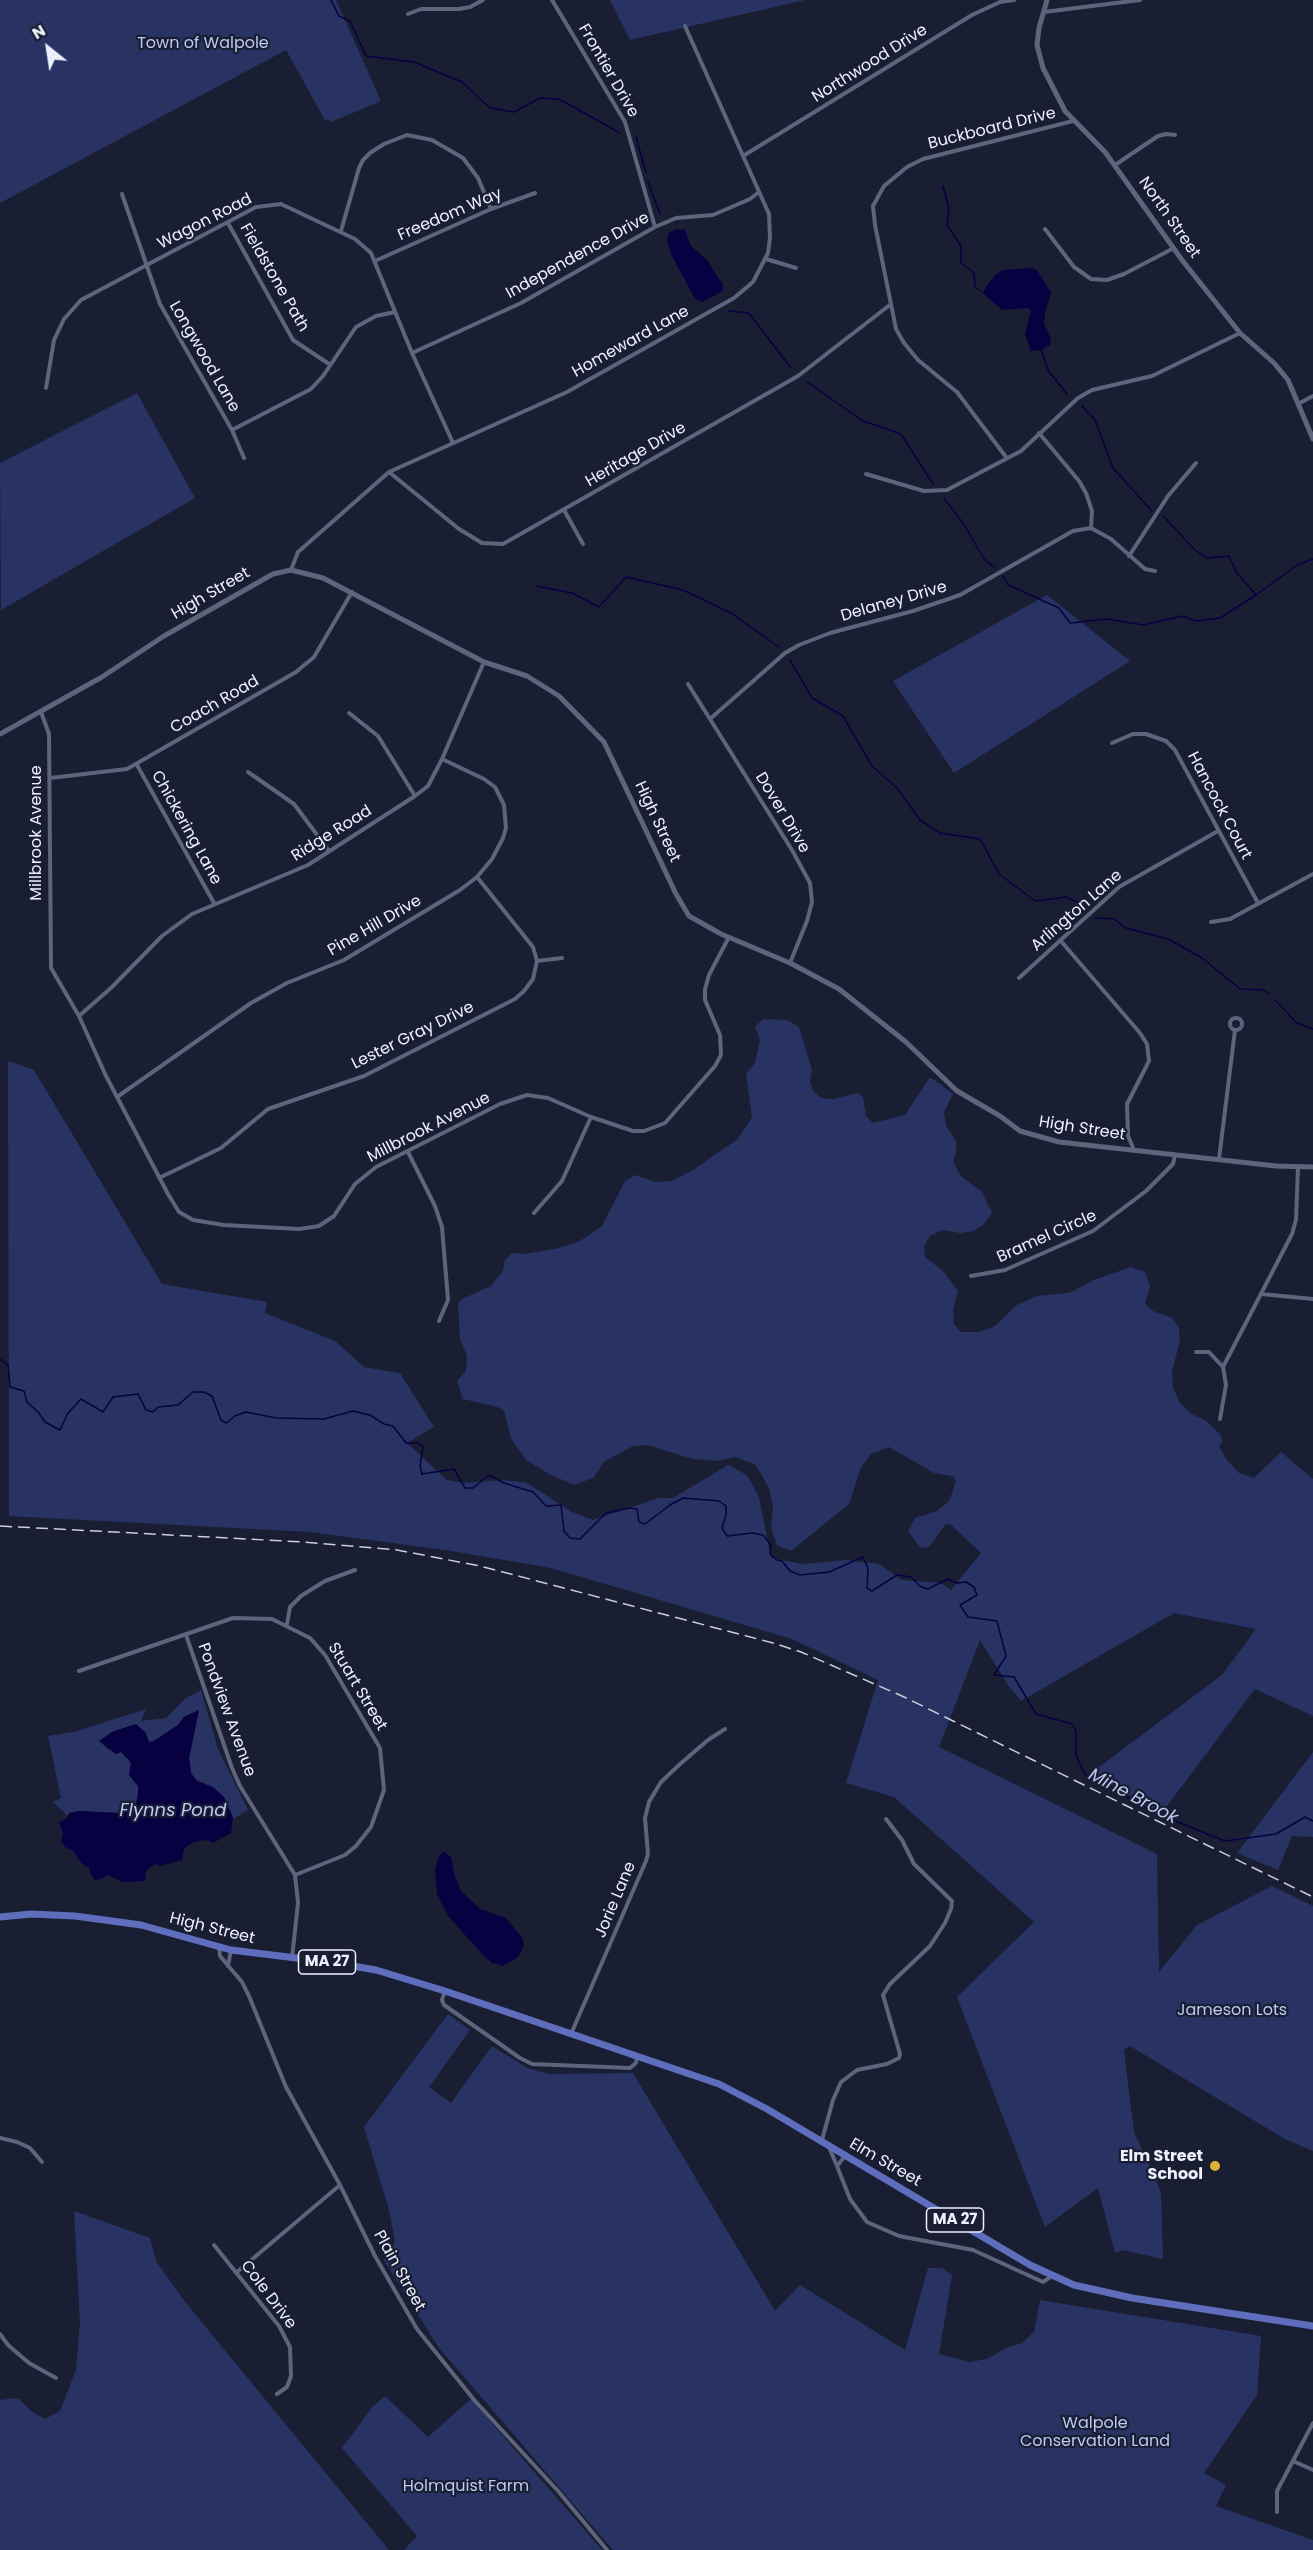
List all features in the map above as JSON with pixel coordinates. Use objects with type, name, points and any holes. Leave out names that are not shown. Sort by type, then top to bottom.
[{"type":"main road","name":"High Street","points":[[0,1917],[39,1914],[97,1918],[181,1935],[231,1950],[372,1970],[445,1990],[620,2051]]},
{"type":"main road","name":"Elm Street","points":[[620,2051],[719,2084],[825,2143],[1052,2276],[1102,2292],[1313,2325]]},
{"type":"street","points":[[408,14],[421,9],[470,7],[483,0]]},
{"type":"street","name":"Frontier Drive","points":[[552,0],[626,122],[655,226]]},
{"type":"street","name":"Northwood Drive","points":[[743,156],[972,15],[1000,2],[1014,0]]},
{"type":"street","name":"North Street","points":[[1047,0],[1036,38],[1038,55],[1056,94],[1073,122],[1099,145],[1115,165],[1174,248],[1240,333],[1288,380],[1313,440]]},
{"type":"street","points":[[1044,12],[1140,0]]},
{"type":"street","name":"Homeward Lane","points":[[291,570],[298,552],[389,472],[567,392],[736,297],[753,282],[766,259],[770,238],[769,214],[685,26]]},
{"type":"street","name":"Buckboard Drive","points":[[1006,457],[957,392],[918,360],[896,329],[873,217],[874,201],[884,186],[907,167],[923,159],[1073,122]]},
{"type":"street","points":[[340,231],[363,160],[384,144],[407,135],[432,140],[463,158],[478,178],[491,209]]},
{"type":"street","points":[[1115,165],[1158,136],[1175,135]]},
{"type":"street","name":"Independence Drive","points":[[412,353],[521,303],[655,226],[676,218],[713,215],[750,199],[759,192]]},
{"type":"street","name":"Freedom Way","points":[[375,261],[491,209],[535,193]]},
{"type":"street","name":"Longwood Lane","points":[[122,194],[145,267],[160,304],[232,430],[244,458]]},
{"type":"street","name":"Wagon Road","points":[[46,388],[54,340],[64,319],[81,300],[256,207],[273,203],[290,207],[363,244],[375,261],[412,353],[453,443]]},
{"type":"street","name":"Fieldstone Path","points":[[228,223],[293,340],[329,364]]},
{"type":"street","points":[[1045,229],[1074,267],[1091,279],[1107,280],[1124,274],[1174,248]]},
{"type":"street","points":[[766,259],[796,268]]},
{"type":"street","name":"Heritage Drive","points":[[389,472],[459,529],[482,543],[503,544],[798,376],[891,304]]},
{"type":"street","points":[[232,430],[311,389],[323,376],[356,327],[376,316],[395,312]]},
{"type":"street","points":[[866,474],[915,489],[935,492],[947,490],[1021,451],[1078,398],[1092,390],[1152,376],[1240,333]]},
{"type":"street","points":[[1298,404],[1313,396]]},
{"type":"street","points":[[1040,433],[1086,493],[1092,511],[1091,528],[1112,539],[1145,569],[1155,571]]},
{"type":"street","points":[[1130,556],[1167,496],[1196,463]]},
{"type":"street","points":[[564,510],[583,544]]},
{"type":"street","name":"Delaney Drive","points":[[710,719],[784,653],[799,645],[830,633],[913,611],[960,595],[1073,531],[1091,528]]},
{"type":"street","name":"High Street","points":[[0,734],[102,677],[164,636],[273,574],[291,570],[323,578],[484,662],[527,676],[559,696],[587,722],[610,753],[685,912],[694,921],[790,963],[851,997],[906,1042],[957,1091],[1000,1116],[1020,1131],[1059,1142],[1313,1167]]},
{"type":"street","name":"Coach Road","points":[[50,778],[116,772],[137,765],[305,666],[314,657],[332,629],[352,592]]},
{"type":"street","name":"Ridge Road","points":[[79,1016],[176,924],[214,903],[269,883],[308,865],[428,786],[484,662]]},
{"type":"street","name":"Dover Drive","points":[[688,684],[792,850],[810,883],[812,902],[790,963]]},
{"type":"street","name":"Millbrook Avenue","points":[[41,712],[49,734],[51,968],[79,1016],[117,1097],[174,1205],[186,1217],[193,1220],[224,1225],[309,1228],[319,1226],[334,1216],[365,1175],[500,1104],[527,1095],[548,1098],[591,1117],[633,1131],[656,1128],[674,1116],[715,1066],[721,1054],[722,1045],[705,1000],[705,988],[708,975],[729,937]]},
{"type":"street","points":[[349,713],[378,736],[415,796]]},
{"type":"street","name":"Hancock Court","points":[[1113,743],[1133,734],[1146,734],[1166,741],[1175,750],[1258,903]]},
{"type":"street","name":"Pine Hill Drive","points":[[117,1097],[251,1003],[287,983],[344,960],[477,877],[492,859],[503,838],[506,828],[504,805],[495,787],[484,779],[442,759]]},
{"type":"street","name":"Chickering Lane","points":[[137,765],[214,903]]},
{"type":"street","points":[[248,772],[294,804],[329,851]]},
{"type":"street","name":"Arlington Lane","points":[[1019,978],[1119,887],[1218,831]]},
{"type":"street","points":[[1211,922],[1230,919],[1313,874]]},
{"type":"street","points":[[477,877],[527,938],[533,947],[537,961],[562,958]]},
{"type":"street","points":[[1060,940],[1147,1044],[1149,1061],[1128,1104],[1128,1136],[1134,1151]]},
{"type":"street","name":"Lester Gray Drive","points":[[159,1178],[221,1148],[268,1109],[363,1076],[515,999],[534,979],[537,961]]},
{"type":"street","points":[[1220,1159],[1235,1030]]},
{"type":"street","points":[[534,1213],[562,1181],[591,1117]]},
{"type":"street","points":[[408,1152],[435,1206],[442,1227],[448,1288],[446,1307],[439,1321]]},
{"type":"street","name":"Bramel Circle","points":[[971,1276],[1005,1270],[1093,1231],[1146,1191],[1173,1164],[1175,1155]]},
{"type":"street","points":[[1223,1367],[1292,1234],[1296,1220],[1298,1167]]},
{"type":"street","points":[[1261,1294],[1313,1299]]},
{"type":"street","points":[[1196,1352],[1209,1352],[1223,1367],[1226,1385],[1220,1419]]},
{"type":"street","points":[[287,1624],[290,1607],[301,1596],[334,1577],[355,1570]]},
{"type":"street","name":"Stuart Street","points":[[79,1671],[233,1618],[264,1618],[287,1624],[310,1638],[325,1655],[380,1748],[384,1775],[381,1804],[366,1836],[345,1856],[295,1875]]},
{"type":"street","name":"Pondview Avenue","points":[[186,1635],[232,1768],[295,1875],[298,1903],[292,1958]]},
{"type":"street","name":"Jorie Lane","points":[[571,2034],[646,1861],[648,1854],[645,1818],[649,1802],[661,1782],[708,1740],[725,1730]]},
{"type":"street","points":[[886,1819],[902,1840],[914,1864],[952,1901],[951,1909],[930,1946],[890,1984],[883,1995],[900,2054],[898,2058],[887,2064],[857,2070],[841,2082],[833,2100],[825,2143],[857,2211],[867,2222],[900,2236],[973,2250],[1043,2282],[1052,2276]]},
{"type":"street","name":"Plain Street","points":[[219,1947],[220,1956],[242,1982],[249,1996],[286,2087],[340,2185],[375,2256],[422,2336],[475,2401],[558,2491],[607,2550]]},
{"type":"street","points":[[228,1967],[231,1950]]},
{"type":"street","points":[[445,1990],[442,2000],[444,2005],[532,2064],[630,2068],[636,2064],[638,2056]]},
{"type":"street","points":[[0,2138],[30,2148],[42,2162]]},
{"type":"street","points":[[837,2166],[845,2156]]},
{"type":"street","points":[[237,2272],[340,2185]]},
{"type":"street","name":"Cole Drive","points":[[214,2246],[279,2326],[290,2347],[291,2376],[287,2387],[277,2394]]},
{"type":"street","points":[[0,2334],[8,2345],[29,2363],[56,2378]]},
{"type":"street","points":[[1277,2512],[1277,2491],[1313,2423]]},
{"type":"street","points":[[1293,2461],[1313,2470]]},
{"type":"green space","name":"Town of Walpole","points":[[0,0],[336,0],[381,101],[331,122],[328,119],[325,120],[286,50],[0,203]]},
{"type":"green space","points":[[610,0],[805,0],[630,40]]},
{"type":"green space","points":[[137,393],[195,498],[1,610],[0,463]]},
{"type":"green space","points":[[1047,595],[1130,661],[954,773],[893,681]]},
{"type":"green space","name":"Jameson Lots","points":[[764,1019],[787,1020],[799,1027],[812,1070],[810,1081],[812,1089],[820,1098],[833,1099],[858,1093],[863,1097],[866,1116],[873,1123],[905,1115],[930,1077],[953,1094],[944,1112],[946,1126],[956,1141],[953,1162],[961,1176],[982,1192],[992,1213],[983,1225],[973,1231],[960,1233],[943,1230],[930,1236],[924,1246],[925,1257],[944,1272],[958,1291],[953,1311],[954,1324],[961,1332],[979,1332],[995,1326],[1017,1305],[1037,1296],[1069,1293],[1094,1280],[1131,1267],[1145,1272],[1150,1286],[1145,1304],[1153,1311],[1172,1318],[1179,1328],[1180,1341],[1172,1371],[1173,1388],[1180,1403],[1191,1414],[1205,1420],[1220,1434],[1223,1441],[1219,1446],[1226,1459],[1239,1473],[1254,1478],[1281,1452],[1313,1479],[1313,1716],[1255,1689],[1161,1814],[1091,1773],[1222,1675],[1256,1629],[1174,1613],[1021,1701],[1008,1685],[980,1640],[939,1747],[1157,1854],[1159,1972],[1197,1925],[1272,1886],[1313,1906],[1313,2151],[1285,2139],[1130,2046],[1124,2050],[1134,2132],[1161,2192],[1163,2259],[1123,2250],[1115,2253],[1098,2188],[1045,2227],[957,1997],[1034,1922],[894,1797],[846,1783],[878,1680],[792,1639],[551,1568],[452,1551],[310,1532],[9,1516],[8,1061],[34,1070],[162,1284],[267,1302],[265,1313],[335,1341],[364,1367],[400,1373],[434,1427],[407,1443],[447,1480],[463,1483],[504,1480],[527,1483],[572,1512],[593,1520],[659,1498],[673,1498],[728,1465],[747,1475],[759,1497],[771,1558],[802,1564],[847,1560],[879,1564],[902,1580],[941,1583],[951,1590],[981,1553],[950,1524],[945,1525],[929,1547],[920,1548],[908,1531],[915,1518],[937,1511],[949,1501],[956,1482],[953,1476],[934,1473],[889,1447],[871,1454],[861,1467],[849,1504],[791,1551],[777,1545],[771,1528],[773,1507],[769,1488],[756,1465],[736,1457],[716,1461],[693,1459],[647,1445],[633,1446],[605,1461],[593,1478],[574,1485],[526,1460],[511,1438],[504,1411],[498,1407],[463,1399],[457,1381],[466,1371],[467,1356],[460,1339],[458,1304],[462,1299],[491,1286],[503,1271],[505,1260],[512,1253],[526,1254],[559,1248],[580,1241],[602,1226],[625,1181],[636,1175],[655,1182],[672,1181],[693,1170],[738,1139],[752,1117],[746,1074],[755,1063],[760,1040],[755,1026]]},
{"type":"green space","points":[[201,1690],[218,1749],[248,1810],[233,1819],[205,1783],[197,1781],[191,1773],[189,1758],[199,1710],[184,1717],[178,1725],[149,1743],[136,1724],[112,1732],[99,1741],[109,1750],[121,1752],[131,1763],[129,1775],[138,1786],[138,1794],[136,1804],[123,1814],[79,1811],[68,1816],[53,1802],[61,1798],[48,1736],[74,1732],[146,1709],[141,1721],[166,1718],[186,1698]]},
{"type":"green space","points":[[1313,1752],[1313,1837],[1292,1836],[1278,1870],[1237,1853]]},
{"type":"green space","name":"Walpole Conservation Land","points":[[448,2014],[470,2030],[429,2087],[451,2103],[492,2046],[527,2068],[550,2074],[633,2073],[775,2311],[800,2285],[905,2350],[928,2268],[942,2268],[952,2275],[939,2354],[969,2362],[987,2359],[1006,2348],[1022,2343],[1034,2332],[1040,2300],[1261,2336],[1257,2395],[1204,2473],[1226,2485],[1216,2506],[1313,2540],[1313,2550],[613,2550],[439,2348],[384,2260],[395,2242],[389,2210],[364,2127]]},
{"type":"green space","points":[[74,2211],[150,2238],[156,2261],[186,2303],[389,2550],[0,2550],[0,2400],[18,2398],[31,2411],[45,2419],[60,2411],[76,2370],[80,2323]]},
{"type":"green space","name":"Holmquist Farm","points":[[385,2396],[428,2437],[471,2399],[602,2550],[404,2550],[417,2536],[342,2448],[373,2406]]},
{"type":"water","points":[[676,229],[685,230],[691,246],[707,260],[723,285],[723,291],[702,302],[695,299],[671,254],[667,240],[669,233]]},
{"type":"water","points":[[1030,268],[1037,270],[1051,293],[1044,324],[1051,344],[1042,350],[1031,351],[1025,334],[1031,310],[1025,308],[1002,310],[984,294],[984,290],[995,275],[1003,270]]},
{"type":"water","name":"Flynns Pond","points":[[199,1710],[189,1758],[191,1773],[197,1781],[213,1787],[224,1797],[233,1817],[231,1833],[213,1843],[207,1840],[188,1845],[183,1851],[183,1860],[159,1866],[155,1864],[146,1871],[145,1881],[123,1882],[107,1875],[95,1880],[89,1868],[83,1865],[73,1851],[65,1847],[61,1841],[63,1834],[59,1822],[66,1819],[69,1813],[79,1811],[123,1813],[136,1804],[138,1794],[138,1786],[129,1775],[131,1763],[121,1752],[116,1754],[99,1741],[112,1732],[136,1724],[146,1733],[149,1742],[154,1741],[178,1725],[184,1717]]},
{"type":"water","points":[[444,1852],[451,1857],[455,1877],[461,1891],[480,1909],[506,1918],[523,1939],[524,1946],[518,1957],[503,1966],[492,1963],[448,1916],[437,1894],[435,1869],[439,1855]]},
{"type":"waterway","points":[[331,0],[339,16],[350,21],[366,56],[414,62],[462,82],[490,108],[514,112],[540,98],[559,99],[620,133]]},
{"type":"waterway","points":[[636,137],[646,173]]},
{"type":"waterway","points":[[648,182],[660,214]]},
{"type":"waterway","points":[[943,186],[949,209],[947,225],[961,246],[961,263],[974,273],[975,287],[987,295]]},
{"type":"waterway","points":[[729,311],[749,313],[791,368]]},
{"type":"waterway","points":[[1041,349],[1048,370],[1067,394]]},
{"type":"waterway","points":[[807,382],[863,421],[901,434],[933,484]]},
{"type":"waterway","points":[[1082,406],[1095,420],[1113,468],[1152,511]]},
{"type":"waterway","points":[[944,498],[965,526],[984,559],[995,568]]},
{"type":"waterway","points":[[1163,516],[1194,549],[1207,558],[1229,556],[1236,572],[1256,595]]},
{"type":"waterway","points":[[1003,576],[1008,585],[1059,608],[1070,623],[1107,619],[1143,625],[1182,616],[1196,621],[1220,618],[1297,565],[1313,559]]},
{"type":"waterway","points":[[536,586],[572,593],[599,607],[626,577],[683,590],[731,613],[779,647]]},
{"type":"waterway","points":[[790,660],[812,698],[843,716],[872,766],[897,788],[920,820],[940,833],[980,839],[999,874],[1035,901],[1066,897],[1086,906]]},
{"type":"waterway","points":[[1095,918],[1114,919],[1126,928],[1168,939],[1202,958],[1240,989],[1264,990],[1269,994]]},
{"type":"waterway","points":[[1275,1000],[1297,1023],[1313,1029]]},
{"type":"waterway","name":"Mine Brook","points":[[0,1359],[8,1365],[10,1387],[24,1391],[27,1402],[45,1422],[60,1430],[68,1413],[81,1399],[103,1412],[113,1397],[138,1394],[146,1410],[153,1412],[158,1407],[178,1405],[193,1392],[204,1392],[212,1396],[221,1420],[226,1423],[246,1412],[276,1418],[324,1419],[353,1411],[370,1415],[384,1424],[393,1426],[406,1443],[418,1443],[423,1447],[420,1466],[422,1474],[454,1469],[465,1488],[473,1488],[489,1475],[504,1483],[533,1492],[546,1506],[561,1505],[564,1531],[570,1538],[580,1539],[606,1513],[629,1508],[637,1509],[639,1522],[645,1524],[683,1498],[719,1501],[726,1506],[722,1528],[727,1536],[752,1533],[763,1535],[771,1545],[770,1554],[782,1561],[790,1571],[800,1575],[829,1572],[863,1557],[868,1568],[867,1588],[872,1591],[897,1575],[911,1577],[921,1587],[928,1589],[948,1579],[957,1583],[966,1582],[974,1587],[977,1595],[960,1605],[968,1617],[997,1621],[1006,1656],[994,1675],[1014,1677],[1036,1714],[1072,1724],[1076,1731],[1076,1755],[1085,1775],[1165,1817],[1225,1841],[1276,1834],[1305,1817],[1313,1821]]},
{"type":"railway","points":[[0,1526],[304,1542],[397,1550],[480,1566],[773,1643],[801,1652],[902,1696],[1313,1897]]},
{"type":"place","name":"Elm Street School","points":[[1215,2166]]}]
